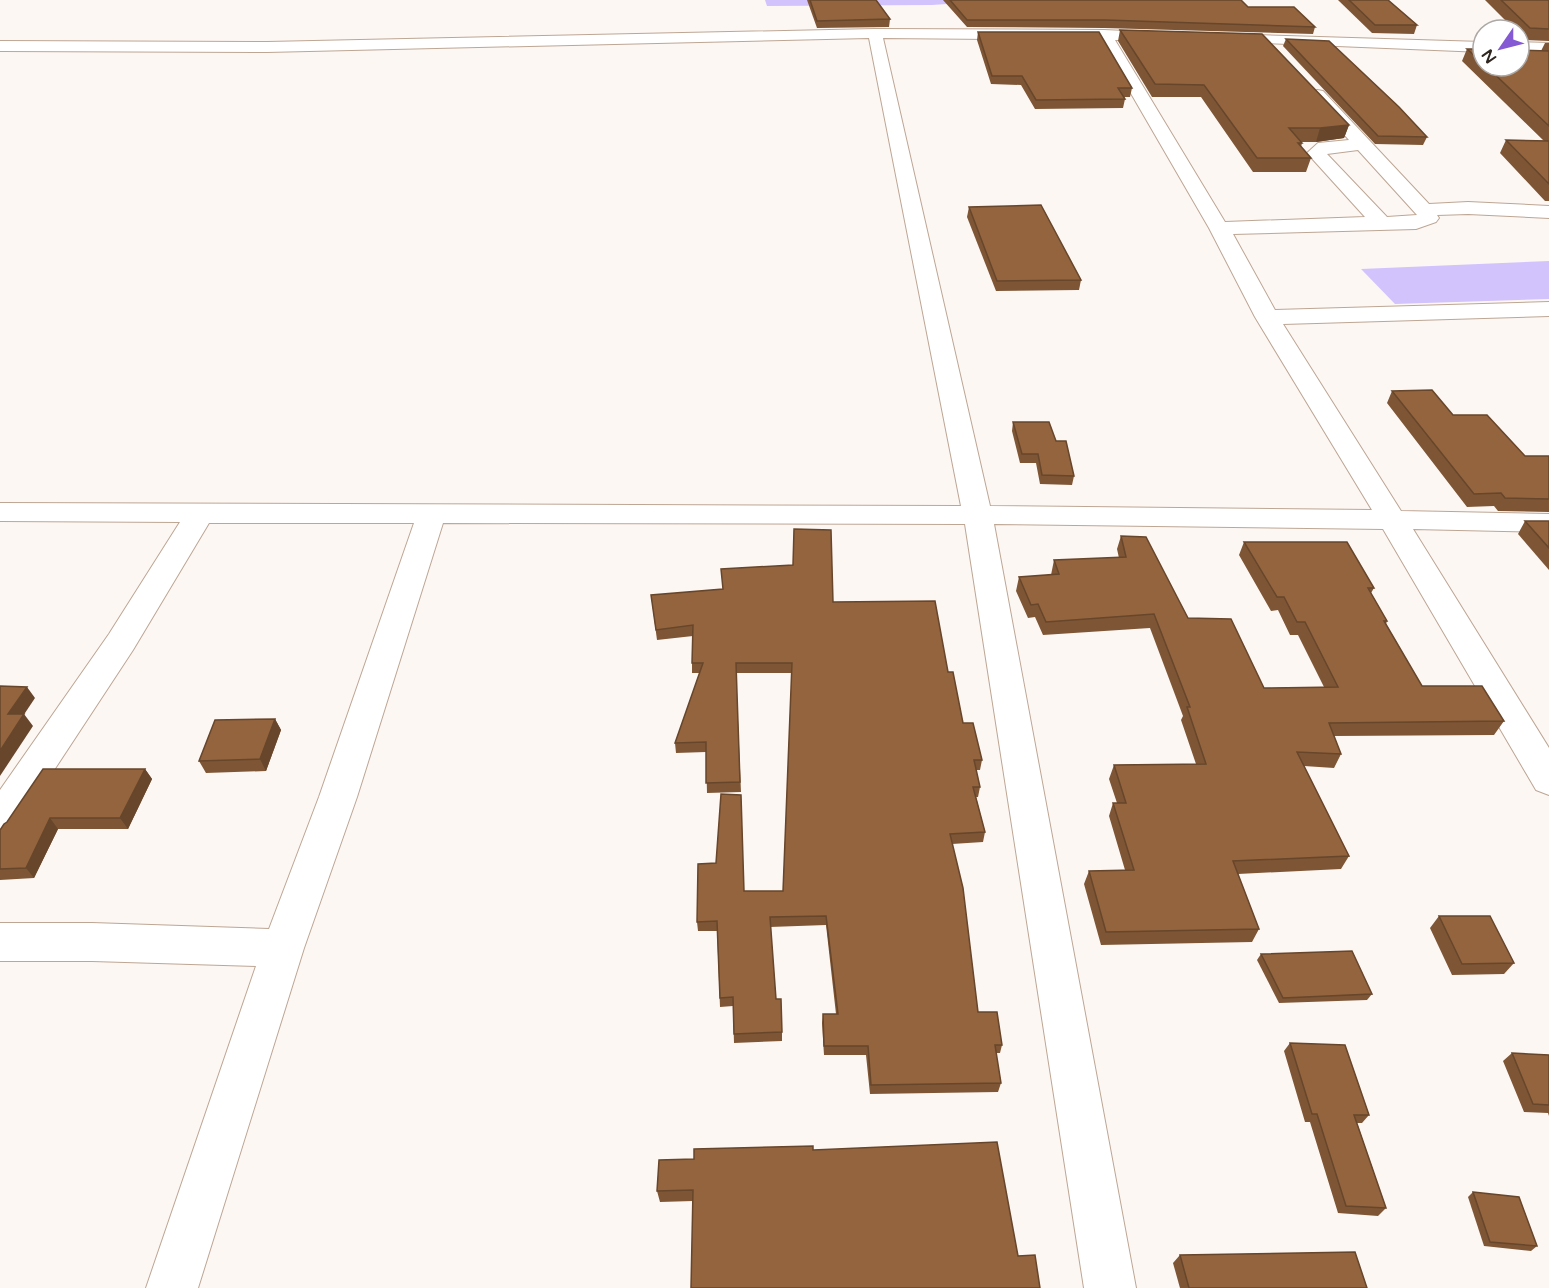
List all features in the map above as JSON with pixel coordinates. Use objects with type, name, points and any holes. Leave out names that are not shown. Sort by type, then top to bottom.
[{"type":"street","points":[[875,33],[978,517],[1110,1288]]},
{"type":"street","points":[[0,46],[279,46],[875,33],[1104,34],[1173,37]]},
{"type":"street","points":[[1104,34],[1219,228],[1267,317],[1549,780]]},
{"type":"street","points":[[1208,38],[1471,46]]},
{"type":"street","points":[[1265,39],[1281,57]]},
{"type":"street","points":[[1531,48],[1549,48]]},
{"type":"street","points":[[1219,228],[1424,221],[1429,218],[1306,83]]},
{"type":"street","points":[[1363,144],[1324,147],[1316,153],[1381,223]]},
{"type":"street","points":[[1424,210],[1468,208],[1549,212]]},
{"type":"street","points":[[1267,317],[1549,309]]},
{"type":"street","points":[[0,512],[1392,519],[1549,523]]},
{"type":"street","points":[[0,819],[121,642],[200,514]]},
{"type":"street","points":[[172,1288],[283,948],[338,797],[431,514]]},
{"type":"street","points":[[0,942],[92,942],[283,948]]},
{"type":"shaded area","points":[[765,0],[992,1],[932,5],[767,6]]},
{"type":"shaded area","points":[[1549,261],[1549,299],[1395,304],[1361,269]]},
{"type":"building","points":[[810,0],[876,0],[890,19],[817,21]]},
{"type":"building","points":[[950,0],[1241,0],[1248,7],[1294,7],[1315,27],[1105,20],[967,20]]},
{"type":"building","points":[[1349,0],[1388,0],[1417,25],[1375,25]]},
{"type":"building","points":[[1501,0],[1549,0],[1549,29],[1531,28],[1531,18],[1520,18]]},
{"type":"building","points":[[1120,30],[1262,34],[1349,125],[1289,128],[1311,158],[1257,158],[1204,85],[1155,84]]},
{"type":"building","points":[[978,32],[1099,32],[1132,88],[1118,88],[1125,99],[1036,100],[1022,76],[992,76]]},
{"type":"building","points":[[1286,39],[1329,41],[1399,107],[1427,137],[1378,136]]},
{"type":"building","points":[[1531,50],[1549,51],[1549,126],[1499,78],[1531,78]]},
{"type":"building","points":[[1506,140],[1549,141],[1549,184]]},
{"type":"building","points":[[1041,205],[1081,280],[997,281],[969,207]]},
{"type":"building","points":[[1432,390],[1453,415],[1487,415],[1525,456],[1549,456],[1549,499],[1505,498],[1501,493],[1474,494],[1392,391]]},
{"type":"building","points":[[1013,422],[1049,422],[1056,441],[1066,441],[1074,476],[1042,475],[1038,454],[1022,454]]},
{"type":"building","points":[[1525,521],[1549,521],[1549,548]]},
{"type":"building","points":[[794,529],[831,530],[833,602],[935,601],[948,672],[953,672],[963,723],[973,723],[982,760],[974,760],[980,787],[973,787],[985,832],[950,834],[963,888],[978,1012],[997,1012],[1002,1045],[995,1045],[1001,1083],[871,1085],[868,1046],[824,1046],[823,1014],[838,1014],[826,916],[770,917],[776,999],[781,999],[782,1032],[734,1034],[733,997],[720,998],[717,921],[697,922],[698,864],[716,863],[721,794],[741,795],[744,891],[783,891],[792,663],[736,663],[740,782],[706,783],[706,742],[675,743],[703,663],[692,663],[693,625],[656,630],[651,595],[723,589],[721,569],[793,565]]},
{"type":"building","points":[[1121,536],[1146,537],[1188,618],[1231,619],[1264,688],[1338,687],[1305,622],[1297,622],[1284,597],[1277,597],[1244,542],[1347,542],[1374,588],[1368,588],[1387,621],[1384,621],[1422,686],[1482,686],[1504,721],[1329,723],[1341,754],[1297,752],[1349,856],[1233,861],[1259,929],[1106,932],[1089,871],[1134,870],[1113,803],[1126,803],[1114,765],[1206,764],[1187,707],[1190,707],[1154,614],[1046,622],[1038,604],[1031,605],[1019,577],[1059,574],[1054,560],[1126,557]]},
{"type":"building","points":[[0,686],[27,687],[8,714],[24,714],[0,751]]},
{"type":"building","points":[[275,719],[260,759],[199,761],[215,720]]},
{"type":"building","points":[[43,769],[145,769],[120,818],[50,818],[26,868],[0,869],[0,830]]},
{"type":"building","points":[[1439,916],[1490,916],[1514,963],[1462,964]]},
{"type":"building","points":[[1352,951],[1372,994],[1283,998],[1261,954]]},
{"type":"building","points":[[1290,1043],[1345,1045],[1369,1115],[1354,1115],[1386,1208],[1346,1206],[1317,1114],[1312,1114]]},
{"type":"building","points":[[1512,1053],[1549,1055],[1549,1105],[1533,1104]]},
{"type":"building","points":[[997,1142],[1018,1256],[1035,1255],[1040,1288],[691,1288],[693,1190],[657,1191],[659,1160],[694,1159],[694,1149],[813,1146],[813,1150]]},
{"type":"building","points":[[1473,1192],[1519,1197],[1537,1246],[1490,1242]]},
{"type":"building","points":[[1355,1252],[1367,1288],[1189,1288],[1180,1255]]}]
